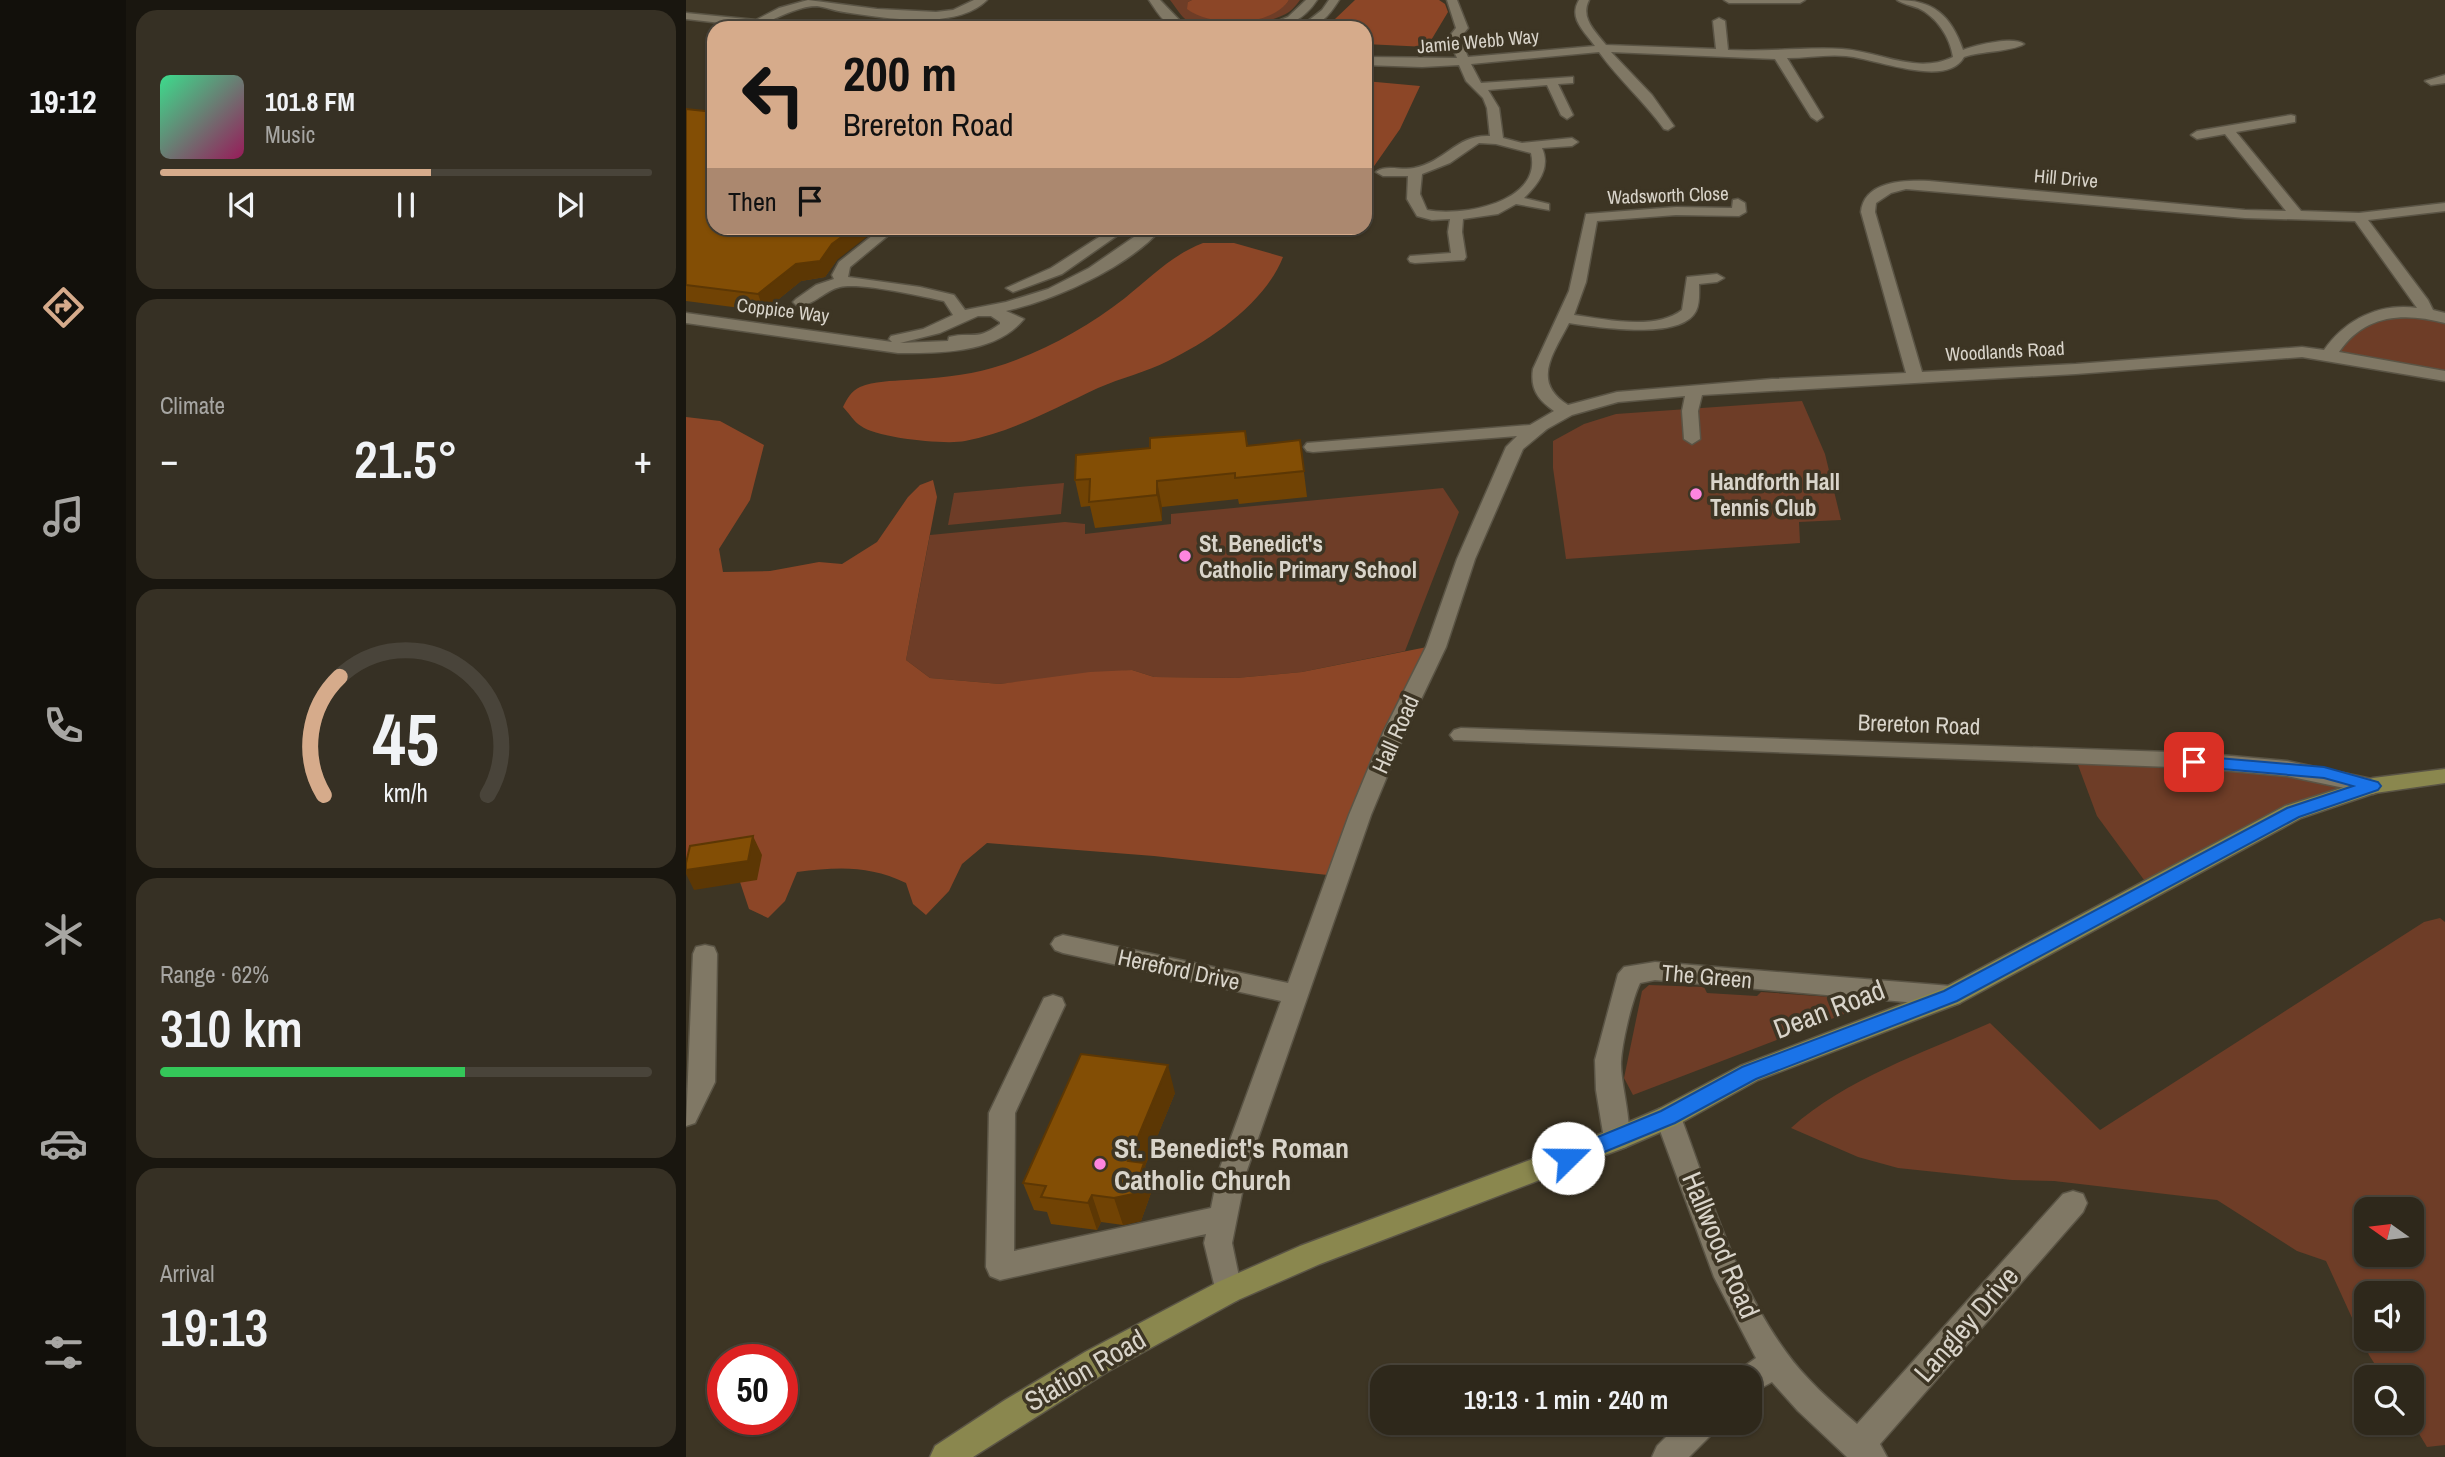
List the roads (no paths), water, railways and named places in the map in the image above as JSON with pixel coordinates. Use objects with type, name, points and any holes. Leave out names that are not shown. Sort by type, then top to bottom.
[{"type":"main road","name":"Dean Road","points":[[1228,1291],[1310,1255],[1617,1139],[1668,1117],[1749,1073],[1951,996],[2293,812],[2373,786],[2445,776]]},
{"type":"main road","name":"Station Road","points":[[946,1457],[1016,1410],[1096,1362],[1228,1291]]},
{"type":"street","points":[[763,21],[791,7],[814,2],[852,9],[872,2],[946,15],[967,9],[982,0]]},
{"type":"street","points":[[1154,0],[1172,21]]},
{"type":"street","points":[[1287,21],[1306,10],[1312,0]]},
{"type":"street","points":[[1314,21],[1326,12],[1334,0]]},
{"type":"street","points":[[1452,0],[1462,28],[1454,38],[1476,87],[1488,97],[1493,107],[1497,139]]},
{"type":"street","points":[[1584,0],[1579,9],[1580,17],[1599,49],[1660,113],[1668,126]]},
{"type":"street","points":[[1730,0],[1800,0]]},
{"type":"street","points":[[1902,0],[1924,6],[1945,20],[1959,55]]},
{"type":"street","points":[[852,9],[857,16],[898,21],[915,21],[923,11]]},
{"type":"street","points":[[946,15],[954,21]]},
{"type":"street","points":[[686,16],[720,21]]},
{"type":"street","points":[[1719,21],[1722,52]]},
{"type":"street","name":"Jamie Webb Way","points":[[1372,61],[1420,64],[1599,49],[1779,55],[1850,52],[1921,68],[1948,65],[1958,59],[1959,55],[1979,48],[2018,44]]},
{"type":"street","points":[[1779,55],[1817,117]]},
{"type":"street","points":[[2431,81],[2445,79]]},
{"type":"street","points":[[1476,87],[1569,80]]},
{"type":"street","points":[[1551,82],[1567,116]]},
{"type":"street","points":[[2197,135],[2291,120]]},
{"type":"street","points":[[2228,130],[2297,215]]},
{"type":"street","points":[[1383,172],[1416,172],[1445,160],[1468,142],[1497,139],[1537,151],[1539,166],[1534,178],[1514,200],[1493,211],[1457,215],[1431,215],[1421,212],[1415,203],[1413,180],[1416,172]]},
{"type":"street","points":[[1524,146],[1573,142]]},
{"type":"street","name":"Hill Drive","points":[[1915,376],[1868,212],[1869,202],[1885,189],[1916,185],[1950,187],[2199,211],[2359,217],[2445,207]]},
{"type":"street","points":[[1514,200],[1544,207]]},
{"type":"street","name":"Wadsworth Close","points":[[1565,318],[1576,292],[1591,217],[1676,211],[1739,212],[1738,203]]},
{"type":"street","points":[[1415,259],[1459,257],[1455,232],[1457,215]]},
{"type":"street","points":[[2359,217],[2423,303],[2426,312]]},
{"type":"street","points":[[843,281],[839,275],[845,265],[881,235]]},
{"type":"street","points":[[1013,288],[1033,284],[1110,235]]},
{"type":"street","points":[[1007,326],[1040,299],[1102,267],[1145,235]]},
{"type":"street","points":[[1566,411],[1549,400],[1541,390],[1539,380],[1543,363],[1565,318],[1639,324],[1680,319],[1687,313],[1691,303],[1692,280],[1717,278]]},
{"type":"street","points":[[801,302],[821,288],[843,281],[920,291],[949,298],[961,315],[1040,299]]},
{"type":"street","points":[[2329,354],[2338,339],[2372,316],[2390,311],[2426,312],[2445,318]]},
{"type":"street","points":[[981,312],[999,314],[1008,321],[1007,326]]},
{"type":"street","name":"Coppice Way","points":[[874,343],[904,338],[946,325],[961,315]]},
{"type":"street","name":"Coppice Way","points":[[686,318],[898,348],[968,342],[998,335],[1007,326]]},
{"type":"street","points":[[946,325],[945,335],[950,339],[968,342]]},
{"type":"street","name":"Woodlands Road","points":[[1566,411],[1617,397],[1772,384],[2076,369],[2302,352],[2329,354],[2389,369],[2445,376]]},
{"type":"street","points":[[1692,439],[1690,411],[1694,392]]},
{"type":"street","name":"Hall Road","points":[[1228,1291],[1218,1243],[1232,1173],[1360,814],[1394,733],[1436,647],[1466,559],[1516,447],[1535,430],[1566,411]]},
{"type":"street","points":[[1313,447],[1535,430]]},
{"type":"street","name":"Brereton Road","points":[[1461,734],[1643,738],[2218,763],[2324,773],[2373,786]]},
{"type":"street","name":"Hereford Drive","points":[[1063,944],[1294,994]]},
{"type":"street","points":[[686,1115],[702,1082],[705,954]]},
{"type":"street","name":"The Green","points":[[1617,1139],[1609,1090],[1608,1060],[1624,992],[1633,974],[1655,971],[1951,996]]},
{"type":"street","points":[[1053,1005],[1002,1113],[1000,1267],[1222,1218]]},
{"type":"street","name":"Hallwood Road","points":[[1668,1117],[1735,1291],[1775,1362],[1813,1405],[1865,1452]]},
{"type":"street","name":"Langley Drive","points":[[1865,1452],[2073,1203]]},
{"type":"street","points":[[1762,1371],[1775,1362]]},
{"type":"street","points":[[1668,1457],[1689,1435]]},
{"type":"place","name":"Handforth Hall Tennis Club","points":[[1696,494]]},
{"type":"place","name":"St. Benedict's Catholic Primary School","points":[[1185,556]]},
{"type":"place","name":"St. Benedict's Roman Catholic Church","points":[[1100,1164]]}]
